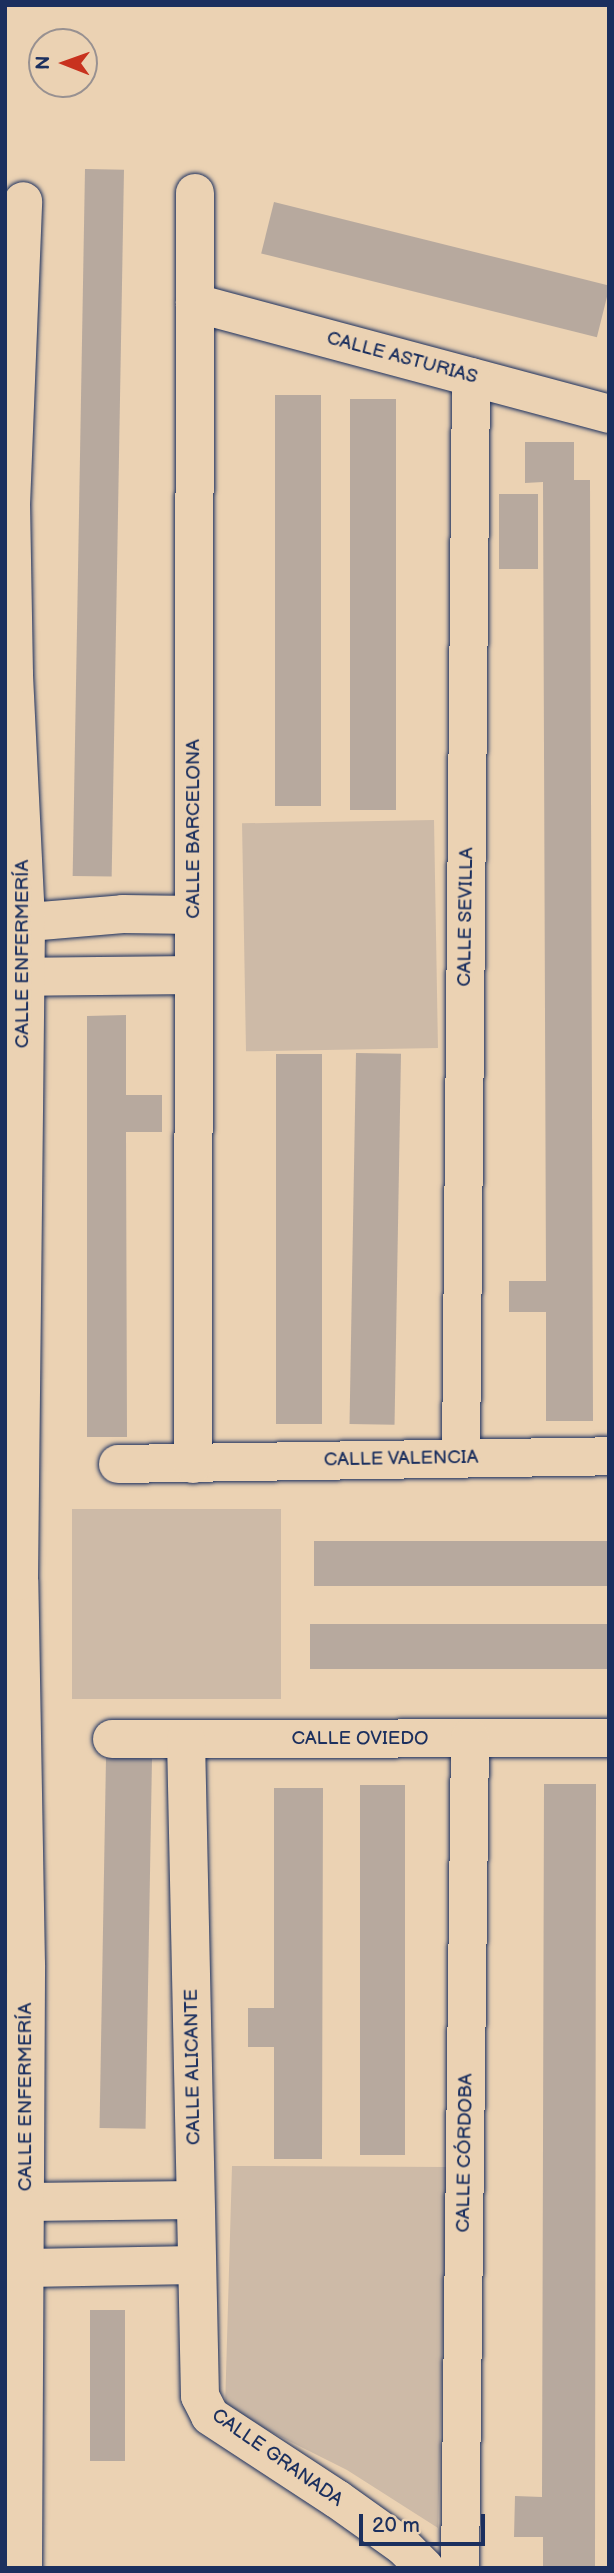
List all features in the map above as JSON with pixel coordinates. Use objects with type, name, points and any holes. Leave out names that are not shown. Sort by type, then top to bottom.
[{"type":"street","name":"CALLE BARCELONA","points":[[193,1464],[195,193]]},
{"type":"street","name":"CALLE ENFERMERÍA","points":[[23,201],[11,505],[16,923],[12,1580],[26,1965],[23,2568]]},
{"type":"street","name":"CALLE ASTURIAS","points":[[195,303],[609,414]]},
{"type":"street","name":"CALLE SEVILLA","points":[[461,1458],[471,377]]},
{"type":"street","points":[[16,923],[123,914],[194,915]]},
{"type":"street","points":[[15,976],[194,975]]},
{"type":"street","name":"CALLE VALENCIA","points":[[118,1464],[609,1456]]},
{"type":"street","name":"CALLE CÓRDOBA","points":[[460,2568],[470,1738]]},
{"type":"street","name":"CALLE OVIEDO","points":[[112,1739],[609,1738]]},
{"type":"street","name":"CALLE ALICANTE","points":[[186,1739],[200,2396]]},
{"type":"street","points":[[26,2202],[195,2200]]},
{"type":"street","points":[[26,2268],[196,2265]]},
{"type":"street","name":"CALLE GRANADA","points":[[200,2396],[210,2416],[337,2499],[402,2546],[425,2568]]},
{"type":"shaded area","points":[[434,820],[438,1048],[246,1051],[242,823]]},
{"type":"shaded area","points":[[72,1509],[281,1509],[281,1699],[72,1699]]},
{"type":"shaded area","points":[[232,2166],[447,2167],[438,2528],[347,2470],[225,2409]]},
{"type":"building","points":[[85,169],[124,170],[112,877],[73,876]]},
{"type":"building","points":[[274,202],[609,286],[597,337],[261,253]]},
{"type":"building","points":[[275,395],[321,395],[321,806],[275,806]]},
{"type":"building","points":[[350,399],[396,399],[396,810],[350,810]]},
{"type":"building","points":[[525,442],[574,442],[574,480],[590,480],[593,1421],[546,1421],[546,1312],[509,1312],[509,1281],[546,1281],[543,482],[525,483]]},
{"type":"building","points":[[499,494],[538,494],[538,569],[499,569]]},
{"type":"building","points":[[126,1015],[126,1095],[162,1095],[162,1132],[126,1132],[127,1437],[87,1437],[87,1016]]},
{"type":"building","points":[[356,1053],[401,1054],[395,1425],[350,1424]]},
{"type":"building","points":[[276,1054],[322,1054],[322,1424],[276,1424]]},
{"type":"building","points":[[314,1541],[609,1541],[609,1586],[314,1586]]},
{"type":"building","points":[[310,1624],[609,1624],[609,1669],[310,1669]]},
{"type":"building","points":[[106,1758],[152,1759],[146,2129],[100,2128]]},
{"type":"building","points":[[544,1784],[596,1784],[595,2568],[543,2568],[543,2537],[514,2537],[515,2496],[542,2497]]},
{"type":"building","points":[[360,1785],[405,1785],[405,2155],[360,2155]]},
{"type":"building","points":[[274,1788],[323,1788],[322,2159],[274,2159],[274,2047],[248,2047],[248,2008],[274,2008]]},
{"type":"building","points":[[90,2310],[125,2310],[125,2461],[90,2461]]}]
